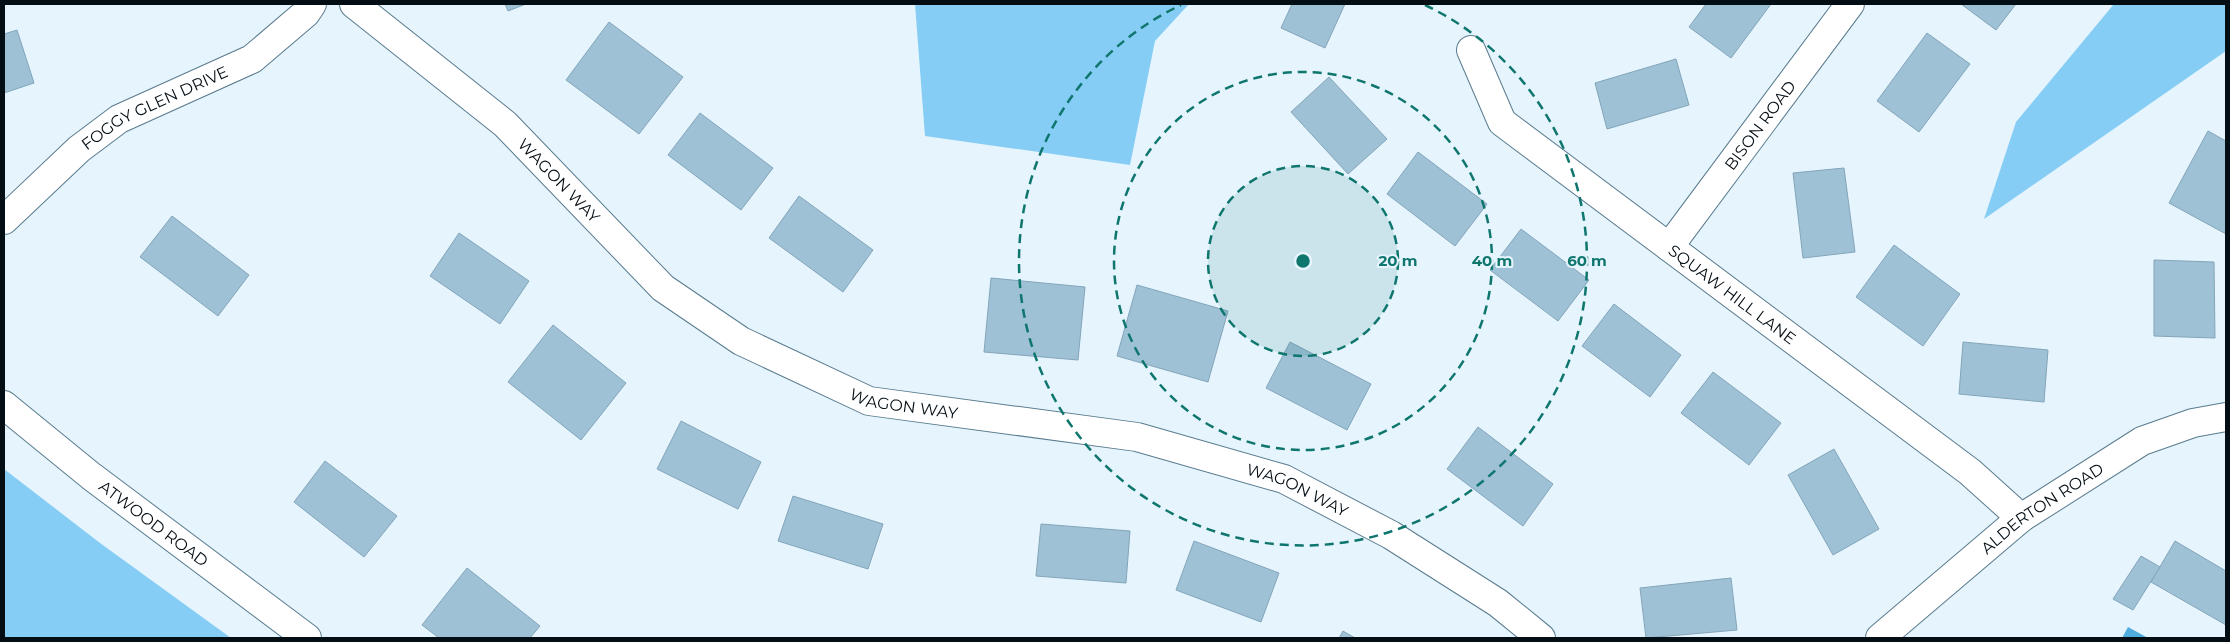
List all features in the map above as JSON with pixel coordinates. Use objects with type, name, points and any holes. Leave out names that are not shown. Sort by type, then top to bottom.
[{"type":"street","name":"FOGGY GLEN DRIVE","points":[[4,220],[79,149],[119,119],[252,59],[306,13],[312,4]]},
{"type":"street","name":"WAGON WAY","points":[[354,4],[505,124],[663,288],[740,341],[869,401],[1137,437],[1284,479],[1392,535],[1498,603],[1541,638]]},
{"type":"street","name":"BISON ROAD","points":[[1669,247],[1850,4]]},
{"type":"street","name":"SQUAW HILL LANE","points":[[1471,50],[1502,122],[1970,472],[2020,518]]},
{"type":"street","name":"ATWOOD ROAD","points":[[4,405],[92,476],[308,638]]},
{"type":"street","name":"ALDERTON ROAD","points":[[1880,638],[2020,518],[2142,441],[2193,423],[2226,417]]},
{"type":"shaded area","points":[[915,4],[1189,4],[1155,41],[1130,165],[925,136]]},
{"type":"shaded area","points":[[2114,4],[2226,4],[2226,51],[1984,219],[2016,122]]},
{"type":"shaded area","points":[[4,469],[100,543],[231,638],[4,638]]},
{"type":"shaded area","points":[[2128,627],[2148,638],[2122,638]]},
{"type":"building","points":[[505,4],[526,4],[508,11]]},
{"type":"building","points":[[1292,4],[1345,4],[1325,48],[1281,28]]},
{"type":"building","points":[[1706,4],[1771,4],[1731,58],[1689,27]]},
{"type":"building","points":[[1961,4],[2016,4],[1996,30]]},
{"type":"building","points":[[609,22],[683,77],[639,134],[566,80]]},
{"type":"building","points":[[17,30],[34,83],[4,93],[4,34]]},
{"type":"building","points":[[1927,33],[1970,64],[1919,132],[1877,101]]},
{"type":"building","points":[[1676,59],[1689,105],[1607,129],[1595,83]]},
{"type":"building","points":[[1329,77],[1387,139],[1348,174],[1291,112]]},
{"type":"building","points":[[700,113],[773,168],[741,210],[668,155]]},
{"type":"building","points":[[2208,131],[2226,141],[2226,234],[2169,203]]},
{"type":"building","points":[[1418,152],[1487,204],[1455,246],[1387,194]]},
{"type":"building","points":[[1844,168],[1855,252],[1803,258],[1793,173]]},
{"type":"building","points":[[799,196],[873,250],[843,292],[769,238]]},
{"type":"building","points":[[172,216],[249,275],[218,316],[140,257]]},
{"type":"building","points":[[1521,229],[1589,280],[1558,321],[1490,270]]},
{"type":"building","points":[[459,233],[529,281],[500,324],[430,276]]},
{"type":"building","points":[[1894,245],[1960,294],[1923,346],[1856,297]]},
{"type":"building","points":[[2154,260],[2214,262],[2215,338],[2154,336]]},
{"type":"building","points":[[991,278],[1085,287],[1078,360],[984,352]]},
{"type":"building","points":[[1137,285],[1228,311],[1208,382],[1117,356]]},
{"type":"building","points":[[1614,304],[1681,355],[1650,397],[1582,346]]},
{"type":"building","points":[[553,325],[626,383],[581,440],[508,382]]},
{"type":"building","points":[[1290,342],[1371,384],[1347,430],[1266,388]]},
{"type":"building","points":[[1963,342],[2048,350],[2044,402],[1959,394]]},
{"type":"building","points":[[1713,372],[1781,423],[1749,465],[1681,413]]},
{"type":"building","points":[[681,421],[761,462],[738,509],[657,469]]},
{"type":"building","points":[[1478,427],[1553,484],[1523,526],[1447,469]]},
{"type":"building","points":[[1834,449],[1879,529],[1833,555],[1788,475]]},
{"type":"building","points":[[325,461],[397,516],[364,557],[294,502]]},
{"type":"building","points":[[793,496],[883,524],[868,569],[778,541]]},
{"type":"building","points":[[1041,524],[1130,531],[1126,583],[1036,576]]},
{"type":"building","points":[[1194,541],[1279,573],[1261,622],[1176,590]]},
{"type":"building","points":[[2175,541],[2226,571],[2226,625],[2151,582]]},
{"type":"building","points":[[2141,556],[2160,567],[2133,610],[2113,599]]},
{"type":"building","points":[[467,568],[540,626],[530,638],[439,638],[422,625]]},
{"type":"building","points":[[1731,578],[1737,630],[1646,638],[1640,588]]},
{"type":"building","points":[[1343,631],[1355,638],[1339,638]]}]
